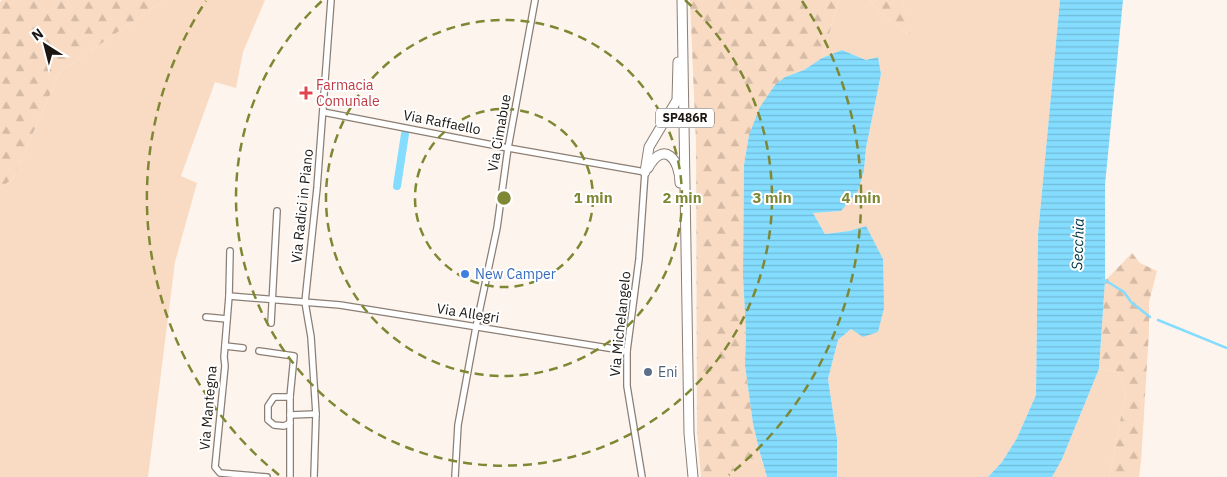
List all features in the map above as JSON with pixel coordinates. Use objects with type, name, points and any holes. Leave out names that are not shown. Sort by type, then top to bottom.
[{"type":"main road","name":"SP486R","points":[[682,0],[689,433],[693,477]]},
{"type":"main road","points":[[646,172],[649,147],[677,100],[678,57],[683,40]]},
{"type":"main road","points":[[646,172],[654,158],[660,154],[667,154],[674,159],[680,176],[681,202],[686,236]]},
{"type":"street","name":"Via Radici in Piano","points":[[314,477],[316,414],[311,337],[305,302],[318,188],[331,0]]},
{"type":"street","name":"Via Cimabue","points":[[455,477],[458,425],[497,228],[508,148],[536,0]]},
{"type":"street","name":"Via Raffaello","points":[[323,112],[508,148],[646,172]]},
{"type":"street","name":"Via Michelangelo","points":[[642,477],[626,386],[627,351],[639,259],[646,172]]},
{"type":"street","points":[[271,323],[277,211]]},
{"type":"street","name":"Via Mantegna","points":[[230,251],[230,296],[215,467],[220,473],[267,477]]},
{"type":"street","name":"Via Allegri","points":[[230,296],[340,305],[627,351]]},
{"type":"street","points":[[206,317],[227,319]]},
{"type":"street","points":[[225,346],[243,348]]},
{"type":"street","points":[[259,351],[294,356],[290,398],[290,477]]},
{"type":"street","points":[[290,398],[274,397],[268,406],[268,420],[274,425],[284,426],[290,423]]},
{"type":"street","points":[[290,416],[316,414]]},
{"type":"green space","points":[[2,0],[164,0],[60,72],[13,178],[0,189],[0,2]]},
{"type":"green space","points":[[164,0],[265,0],[243,52],[236,88],[215,82],[181,176],[197,183],[175,262],[148,477],[0,477],[0,189],[13,178],[60,72]]},
{"type":"green space","points":[[690,0],[839,0],[822,58],[804,70],[785,77],[749,135],[744,165],[743,276],[746,332],[745,365],[753,424],[762,461],[734,462],[733,477],[701,477],[697,431],[696,143]]},
{"type":"green space","points":[[839,0],[869,0],[879,11],[910,36],[902,0],[1060,0],[1038,234],[1036,395],[1017,438],[1002,462],[988,477],[837,477],[837,439],[828,379],[838,340],[851,329],[866,226],[849,231],[825,234],[813,213],[841,211],[864,170],[866,148],[881,74],[878,57],[866,60],[842,50],[822,58]]},
{"type":"green space","points":[[869,0],[902,0],[911,37],[879,11]]},
{"type":"green space","points":[[1132,253],[1140,263],[1157,271],[1149,302],[1141,462],[1139,477],[1109,477],[1126,391],[1118,372],[1099,369],[1105,281]]},
{"type":"green space","points":[[1099,369],[1118,372],[1126,391],[1109,477],[1050,477],[1062,459]]},
{"type":"green space","points":[[762,461],[767,477],[733,477],[734,462]]},
{"type":"water","name":"Secchia","points":[[1060,0],[1123,0],[1105,185],[1105,281],[1099,369],[1062,459],[1052,477],[988,477],[1002,462],[1017,438],[1036,395],[1038,234]]},
{"type":"water","points":[[842,50],[866,60],[878,57],[881,74],[866,148],[864,170],[858,191],[841,211],[813,213],[825,234],[849,231],[866,226],[883,259],[884,308],[878,332],[863,337],[851,329],[838,340],[828,379],[837,439],[837,477],[767,477],[753,424],[745,365],[746,332],[743,276],[744,165],[749,135],[760,107],[775,85],[785,77],[804,70],[822,58]]},
{"type":"waterway","points":[[397,186],[405,134]]},
{"type":"waterway","points":[[1103,279],[1124,292],[1131,302],[1150,317]]},
{"type":"waterway","points":[[1158,320],[1227,348]]},
{"type":"place","name":"Farmacia Comunale","points":[[306,93]]},
{"type":"place","name":"New Camper","points":[[465,274]]},
{"type":"place","name":"Eni","points":[[648,372]]}]
